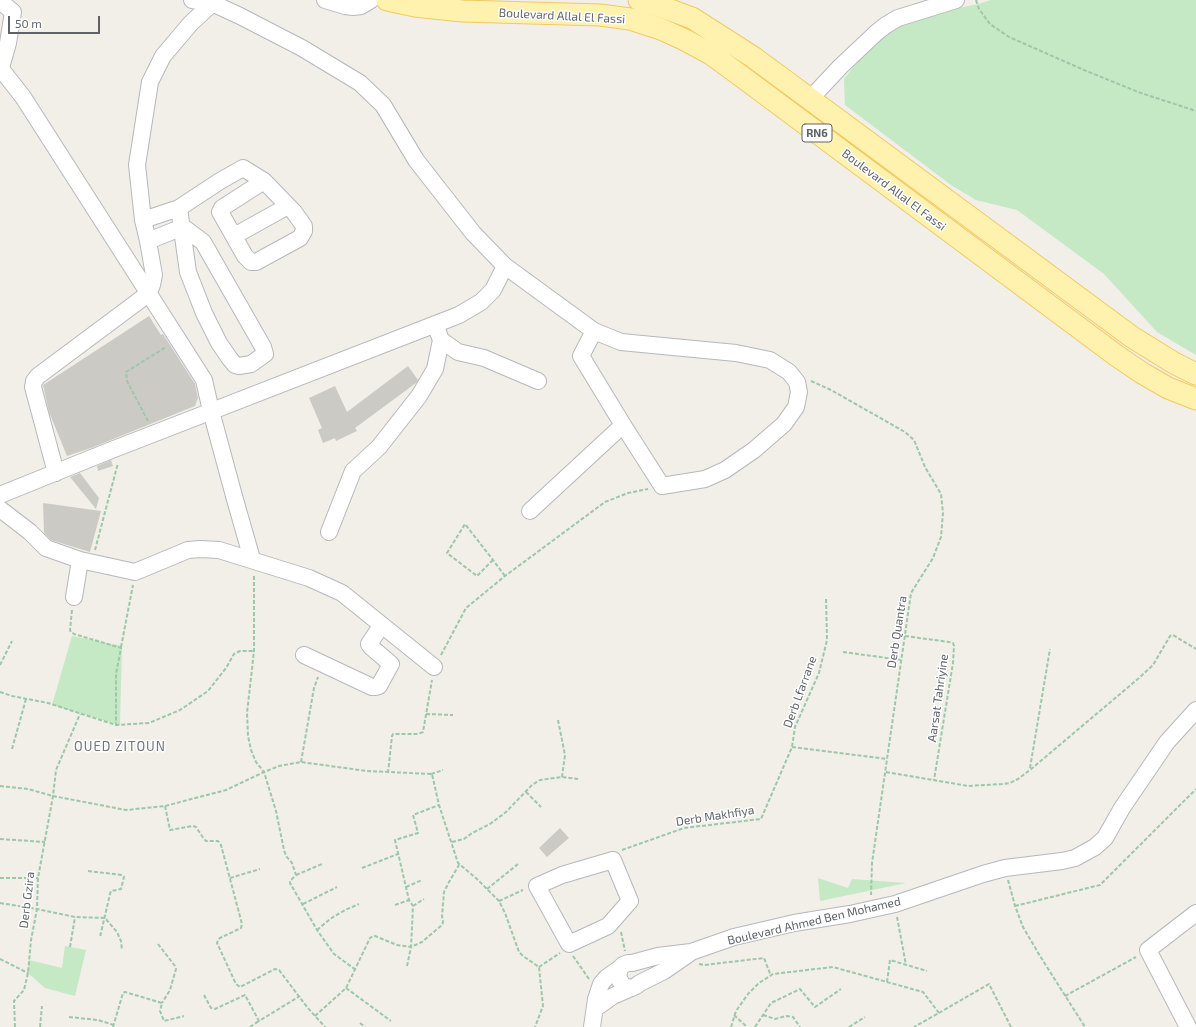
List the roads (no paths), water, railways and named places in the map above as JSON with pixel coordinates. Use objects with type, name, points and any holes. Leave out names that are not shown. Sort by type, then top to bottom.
[{"type":"main road","name":"Boulevard Allal El Fassi","points":[[387,0],[415,6],[462,11],[600,15],[630,19],[661,29],[685,40],[711,54],[735,71],[1117,356],[1168,388],[1196,399]]},
{"type":"main road","name":"Boulevard Allal El Fassi","points":[[638,0],[692,18],[753,57],[1132,337],[1174,363],[1196,374]]},
{"type":"street","points":[[192,0],[214,2],[302,48],[360,83],[383,105],[416,160],[473,233],[505,266],[594,331],[621,342],[736,353],[770,360],[789,372],[797,382],[799,392],[796,407],[784,424],[754,450],[724,470],[705,480],[662,486],[581,356],[594,331]]},
{"type":"street","points":[[325,0],[353,7],[361,6],[371,0]]},
{"type":"street","points":[[810,99],[841,66],[886,25],[898,18],[956,0]]},
{"type":"street","points":[[0,1],[16,6]]},
{"type":"street","points":[[56,473],[33,388],[34,381],[38,376],[148,294],[154,275],[143,220],[137,164],[150,82],[162,56],[191,24],[214,2]]},
{"type":"street","points":[[0,26],[16,6]]},
{"type":"street","points":[[16,6],[8,43],[0,70],[23,97],[204,380],[211,411],[252,559]]},
{"type":"street","points":[[143,220],[179,208],[243,168],[264,181],[288,206],[304,226],[304,231],[300,238],[256,262],[251,262],[245,256],[220,212],[222,208],[264,181]]},
{"type":"street","points":[[234,236],[288,206]]},
{"type":"street","points":[[179,208],[183,227],[188,272],[204,313],[219,343],[235,365],[239,366],[251,364],[265,354],[263,347],[202,242],[183,227]]},
{"type":"street","points":[[148,241],[183,227]]},
{"type":"street","points":[[0,495],[115,448],[459,314],[482,302],[493,290],[505,266]]},
{"type":"street","points":[[329,532],[353,471],[379,447],[419,396],[435,369],[441,340],[435,324]]},
{"type":"street","points":[[441,340],[458,352],[484,358],[538,381]]},
{"type":"street","points":[[530,511],[623,425]]},
{"type":"street","points":[[0,509],[30,532],[46,548],[85,561],[135,572],[188,550],[219,550],[252,559],[309,578],[342,593],[381,626],[434,667]]},
{"type":"street","points":[[74,597],[85,561]]},
{"type":"street","points":[[304,655],[372,687],[379,686],[391,664],[369,644],[381,626]]},
{"type":"street","name":"Boulevard Ahmed Ben Mohamed","points":[[691,952],[734,937],[794,923],[850,914],[895,904],[1005,868],[1075,858],[1096,847],[1105,838],[1122,808],[1167,742],[1196,710]]},
{"type":"street","points":[[614,860],[630,902],[608,926],[569,944],[559,926],[537,886],[562,875],[614,860]]},
{"type":"street","points":[[1188,1027],[1148,950],[1196,913]]},
{"type":"street","points":[[592,1027],[596,1008],[596,999],[601,984],[606,978],[626,966],[658,956],[691,952]]},
{"type":"street","points":[[596,1008],[613,996],[664,971],[691,952]]},
{"type":"street","points":[[626,966],[640,969],[642,978],[636,985]]},
{"type":"district","name":"OUED ZITOUN","points":[[120,747]]}]
